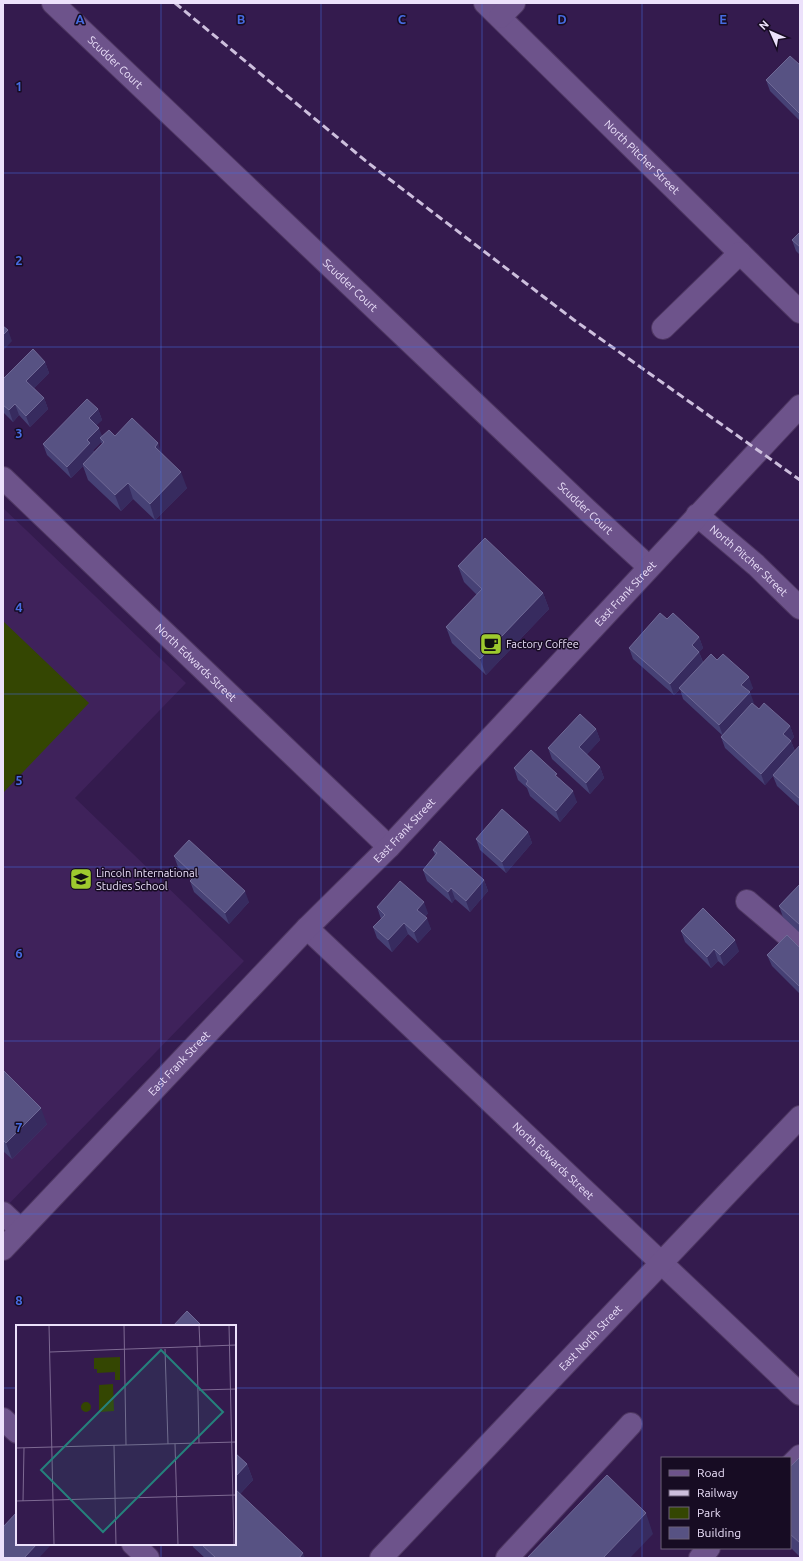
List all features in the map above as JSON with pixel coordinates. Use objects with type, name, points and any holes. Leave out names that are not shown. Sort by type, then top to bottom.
[{"type":"street","name":"Scudder Court","points":[[53,3],[649,567]]},
{"type":"street","name":"North Pitcher Street","points":[[500,8],[740,253],[800,312]]},
{"type":"street","points":[[663,328],[740,253]]},
{"type":"street","name":"East Frank Street","points":[[3,1248],[307,928],[389,847],[800,406]]},
{"type":"street","name":"North Edwards Street","points":[[3,478],[389,847]]},
{"type":"street","name":"North Pitcher Street","points":[[697,515],[756,565],[800,608]]},
{"type":"street","points":[[747,902],[800,946]]},
{"type":"street","name":"North Edwards Street","points":[[307,928],[800,1394]]},
{"type":"street","name":"East North Street","points":[[381,1558],[800,1117]]},
{"type":"street","points":[[3,1213],[20,1230]]},
{"type":"street","points":[[3,1419],[16,1431]]},
{"type":"street","points":[[507,1558],[631,1424]]},
{"type":"street","points":[[791,1465],[800,1456]]},
{"type":"street","points":[[134,1545],[148,1558]]},
{"type":"street","points":[[700,1558],[708,1549]]},
{"type":"shaded area","name":"Lincoln International Studies School","points":[[3,508],[186,683],[75,798],[244,961],[3,1210]]},
{"type":"green space","points":[[3,621],[89,703],[3,793]]},
{"type":"building","points":[[790,56],[800,65],[800,114],[766,80]]},
{"type":"building","points":[[800,232],[800,247],[792,240]]},
{"type":"building","points":[[3,326],[8,330],[3,335]]},
{"type":"building","points":[[33,349],[45,362],[26,381],[44,398],[26,416],[15,404],[9,410],[3,405],[3,379]]},
{"type":"building","points":[[87,399],[98,409],[89,418],[99,428],[87,440],[90,443],[67,467],[43,444]]},
{"type":"building","points":[[132,418],[158,443],[155,447],[181,472],[150,504],[128,483],[115,495],[83,464],[104,442],[100,438],[109,430],[115,436]]},
{"type":"building","points":[[485,538],[543,593],[480,659],[446,627],[482,589],[458,566]]},
{"type":"building","points":[[660,613],[667,619],[673,613],[699,637],[692,645],[699,652],[670,684],[629,648]]},
{"type":"building","points":[[711,654],[717,660],[723,654],[749,677],[741,685],[750,692],[719,725],[679,688]]},
{"type":"building","points":[[752,703],[759,709],[764,703],[790,726],[783,734],[791,741],[761,774],[721,737]]},
{"type":"building","points":[[580,714],[596,729],[579,747],[600,767],[586,783],[548,748]]},
{"type":"building","points":[[800,745],[800,799],[773,775]]},
{"type":"building","points":[[531,750],[573,791],[556,811],[526,784],[528,781],[514,768]]},
{"type":"building","points":[[502,809],[528,832],[502,862],[476,839]]},
{"type":"building","points":[[189,840],[245,891],[225,913],[190,881],[195,876],[174,856]]},
{"type":"building","points":[[440,841],[484,880],[466,901],[451,888],[448,892],[423,870],[437,853],[433,850]]},
{"type":"building","points":[[400,881],[424,902],[417,910],[427,918],[414,932],[404,923],[388,940],[373,927],[385,915],[377,907]]},
{"type":"building","points":[[800,884],[800,925],[779,906]]},
{"type":"building","points":[[703,908],[735,940],[720,955],[714,949],[707,957],[681,931]]},
{"type":"building","points":[[787,935],[800,948],[800,987],[767,955]]},
{"type":"building","points":[[3,1070],[41,1108],[6,1143],[3,1140]]},
{"type":"building","points":[[187,1311],[201,1325],[174,1325]]},
{"type":"building","points":[[236,1454],[247,1464],[236,1476]]},
{"type":"building","points":[[800,1457],[800,1543],[791,1535],[791,1466]]},
{"type":"building","points":[[607,1475],[646,1513],[603,1558],[527,1558]]},
{"type":"building","points":[[236,1490],[303,1553],[299,1558],[216,1558],[202,1545],[236,1545]]},
{"type":"building","points":[[16,1513],[16,1545],[36,1545],[24,1558],[3,1558],[3,1527]]},
{"type":"railway","points":[[175,3],[367,162],[574,320],[800,480]]},
{"type":"place","name":"Factory Coffee","points":[[491,644]]},
{"type":"place","name":"Lincoln International Studies School","points":[[81,879]]}]
